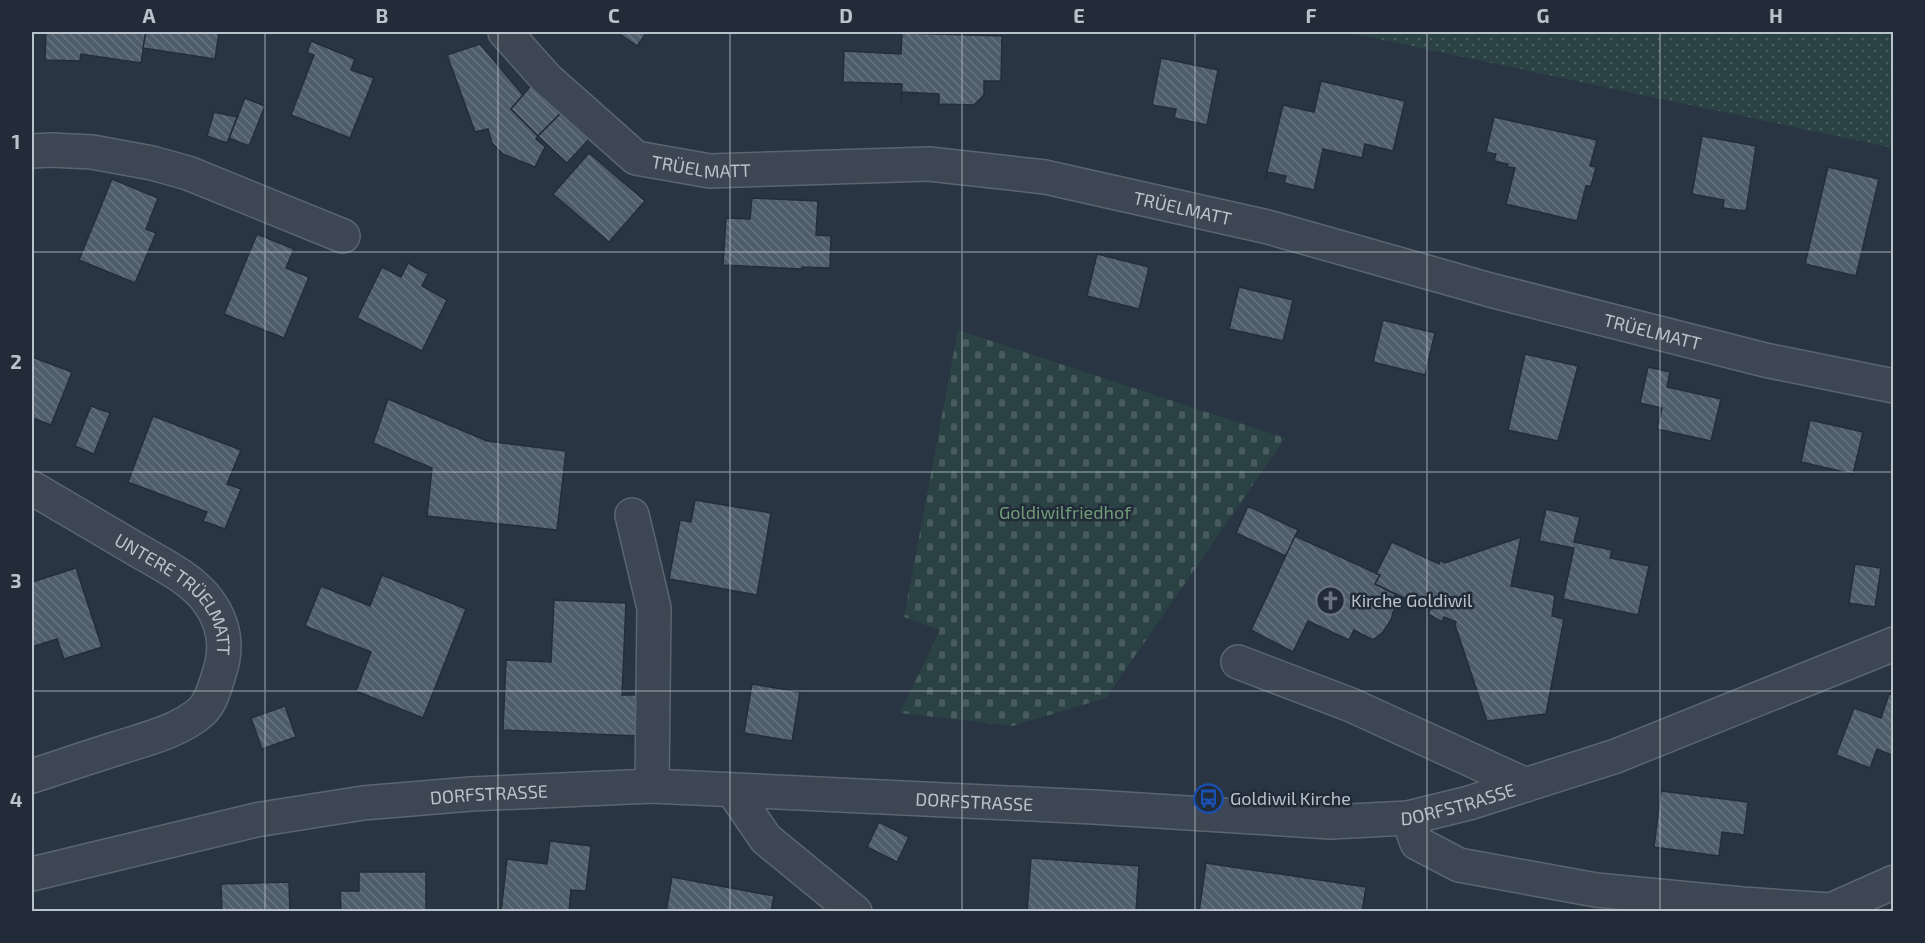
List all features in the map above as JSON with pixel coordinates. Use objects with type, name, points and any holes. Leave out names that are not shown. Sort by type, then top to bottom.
[{"type":"street","name":"TRÜELMATT","points":[[505,32],[547,79],[636,158],[710,171],[929,164],[1045,177],[1268,227],[1490,290],[1765,360],[1893,386]]},
{"type":"street","points":[[32,151],[92,152],[152,163],[188,173],[343,237]]},
{"type":"street","name":"UNTERE TRÜELMATT","points":[[32,488],[190,583],[207,600],[219,619],[224,635],[224,653],[214,692],[202,710],[182,724],[158,735],[32,776]]},
{"type":"street","points":[[632,515],[654,608],[652,786]]},
{"type":"street","name":"DORFSTRASSE","points":[[32,874],[256,820],[363,803],[471,794],[652,786],[1093,807],[1331,822],[1407,818],[1469,803],[1616,756],[1893,644]]},
{"type":"street","points":[[1238,662],[1351,705],[1526,785]]},
{"type":"street","points":[[733,791],[766,839],[855,912]]},
{"type":"street","points":[[1407,818],[1417,843],[1459,865],[1596,890],[1840,911],[1893,882]]},
{"type":"green space","points":[[1345,32],[1893,32],[1893,148]]},
{"type":"green space","name":"Goldiwilfriedhof","points":[[958,330],[1285,438],[1106,698],[1013,726],[900,713],[940,630],[904,617]]},
{"type":"building","points":[[46,32],[146,32],[141,63],[81,54],[80,61],[45,60]]},
{"type":"building","points":[[146,32],[219,32],[215,59],[143,48]]},
{"type":"building","points":[[617,32],[647,32],[637,46]]},
{"type":"building","points":[[902,33],[1002,36],[1001,81],[984,81],[984,95],[974,105],[939,104],[939,94],[902,92],[901,104],[902,84],[843,82],[844,51],[901,54]]},
{"type":"building","points":[[311,41],[355,59],[351,70],[374,78],[350,138],[291,115],[314,55],[307,53]]},
{"type":"building","points":[[480,44],[523,95],[511,109],[538,136],[536,139],[545,147],[535,167],[503,154],[492,143],[488,129],[475,132],[447,55]]},
{"type":"building","points":[[1161,58],[1218,70],[1207,125],[1174,118],[1176,109],[1152,105]]},
{"type":"building","points":[[535,81],[565,109],[538,136],[511,109]]},
{"type":"building","points":[[1321,81],[1405,101],[1393,151],[1365,144],[1362,158],[1323,149],[1314,190],[1284,183],[1286,176],[1268,172],[1265,180],[1283,105],[1314,112]]},
{"type":"building","points":[[245,98],[265,106],[249,146],[229,138]]},
{"type":"building","points":[[565,109],[592,136],[567,163],[538,136]]},
{"type":"building","points":[[214,112],[237,117],[227,143],[207,136]]},
{"type":"building","points":[[1494,117],[1597,140],[1590,166],[1596,167],[1591,186],[1586,186],[1577,221],[1506,204],[1515,168],[1494,161],[1496,154],[1486,152]]},
{"type":"building","points":[[1702,136],[1756,146],[1746,211],[1723,208],[1724,200],[1692,194]]},
{"type":"building","points":[[589,153],[645,201],[609,242],[553,194]]},
{"type":"building","points":[[1828,167],[1879,179],[1856,276],[1805,264]]},
{"type":"building","points":[[112,179],[158,198],[146,229],[156,233],[135,283],[79,260]]},
{"type":"building","points":[[752,198],[818,201],[816,235],[831,236],[830,268],[723,265],[726,218],[750,219]]},
{"type":"building","points":[[257,234],[294,249],[286,268],[309,277],[284,338],[224,314]]},
{"type":"building","points":[[1097,254],[1149,267],[1139,309],[1087,296]]},
{"type":"building","points":[[408,263],[428,274],[422,286],[447,300],[422,351],[357,318],[382,267],[401,277]]},
{"type":"building","points":[[1239,287],[1293,300],[1283,341],[1229,329]]},
{"type":"building","points":[[1383,320],[1435,333],[1425,375],[1373,362]]},
{"type":"building","points":[[1525,354],[1578,366],[1558,441],[1508,430]]},
{"type":"building","points":[[32,357],[72,372],[51,425],[32,418]]},
{"type":"building","points":[[1648,367],[1670,372],[1667,387],[1721,399],[1711,441],[1657,429],[1662,408],[1640,403]]},
{"type":"building","points":[[388,399],[487,441],[566,451],[557,530],[427,516],[432,468],[373,443]]},
{"type":"building","points":[[91,406],[110,413],[94,454],[75,446]]},
{"type":"building","points":[[153,416],[241,450],[227,484],[241,489],[225,529],[203,521],[207,512],[128,482]]},
{"type":"building","points":[[1810,420],[1863,432],[1853,474],[1801,462]]},
{"type":"building","points":[[695,500],[771,513],[757,595],[669,579],[680,520],[691,522]]},
{"type":"building","points":[[1248,506],[1298,530],[1286,556],[1236,533]]},
{"type":"building","points":[[1546,509],[1580,517],[1574,542],[1612,550],[1610,558],[1649,566],[1638,615],[1563,599],[1574,548],[1539,541]]},
{"type":"building","name":"Kirche Goldiwil","points":[[1295,536],[1380,575],[1375,584],[1395,594],[1395,606],[1391,620],[1383,632],[1373,640],[1354,630],[1349,640],[1308,621],[1293,652],[1251,630]]},
{"type":"building","points":[[1521,537],[1511,586],[1555,595],[1552,616],[1564,619],[1546,714],[1487,721],[1455,625],[1456,622],[1444,617],[1442,622],[1428,614],[1430,610],[1375,584],[1380,575],[1376,574],[1392,542],[1439,564],[1440,560],[1445,563]]},
{"type":"building","points":[[1855,564],[1881,568],[1875,607],[1849,603]]},
{"type":"building","points":[[76,568],[102,647],[64,659],[57,639],[32,647],[32,582]]},
{"type":"building","points":[[382,575],[466,609],[423,718],[356,691],[371,652],[305,626],[321,586],[370,606]]},
{"type":"building","points":[[554,600],[626,603],[622,695],[639,695],[637,736],[503,730],[506,660],[551,662]]},
{"type":"building","points":[[752,684],[800,692],[792,741],[744,733]]},
{"type":"building","points":[[1889,694],[1894,695],[1894,756],[1877,749],[1870,768],[1836,755],[1854,708],[1881,718]]},
{"type":"building","points":[[285,706],[296,737],[262,749],[251,718]]},
{"type":"building","points":[[1661,791],[1748,802],[1744,835],[1722,832],[1719,856],[1654,847]]},
{"type":"building","points":[[879,822],[909,837],[897,862],[867,847]]},
{"type":"building","points":[[550,841],[591,846],[586,891],[571,890],[569,912],[501,912],[507,859],[547,864]]},
{"type":"building","points":[[1031,858],[1139,866],[1136,912],[1027,912]]},
{"type":"building","points":[[1206,863],[1366,887],[1362,912],[1199,912]]},
{"type":"building","points":[[359,872],[426,872],[426,912],[341,912],[340,891],[359,891]]},
{"type":"building","points":[[672,877],[774,896],[771,912],[666,912]]},
{"type":"building","points":[[289,882],[290,912],[222,912],[221,884]]},
{"type":"place","name":"Kirche Goldiwil","points":[[1330,600]]},
{"type":"place","name":"Goldiwil Kirche","points":[[1209,798]]}]
